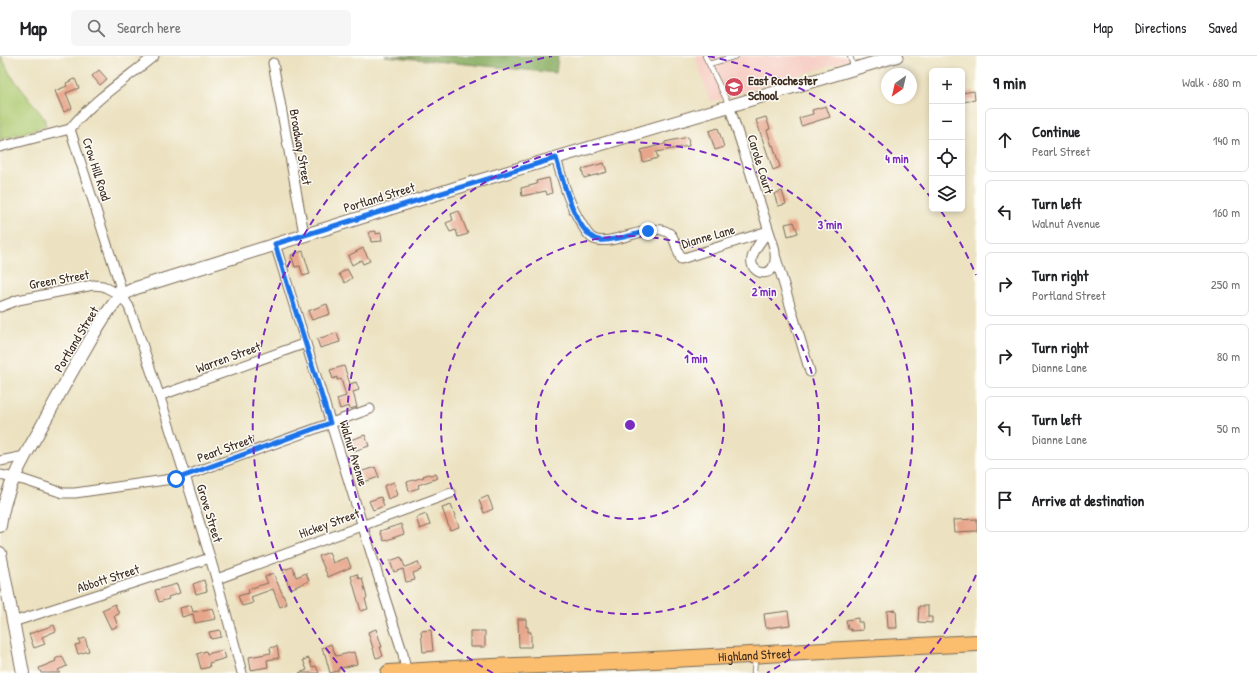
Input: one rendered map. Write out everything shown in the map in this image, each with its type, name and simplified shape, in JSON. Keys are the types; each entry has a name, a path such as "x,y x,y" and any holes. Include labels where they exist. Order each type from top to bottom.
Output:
{"highway":[{"name":"Highland Street","path":"389,673 406,671 497,670 756,654 977,643"}],"street":[{"name":"Crow Hill Road","path":"122,296 118,278 70,129 98,101 154,56"},
{"name":"Portland Street","path":"0,526 5,503 14,478 25,456 96,332 111,308 122,296 144,285 304,234 729,105 897,56"},
{"name":"Broadway Street","path":"273,63 304,234"},
{"name":"Carole Court","path":"729,105 810,372"},
{"path":"0,148 70,129"},
{"name":"Dianne Lane","path":"556,158 572,208 585,230 592,238 609,240 648,231 665,231 671,235 681,259 768,231"},
{"path":"768,231 753,254 753,266 755,270 760,273 765,273 770,271 773,267 776,258"},
{"name":"Walnut Avenue","path":"275,244 406,671"},
{"path":"103,286 118,278"},
{"name":"Green Street","path":"0,307 18,300 93,285 103,286 122,296"},
{"name":"Grove Street","path":"122,296 129,308 136,326 186,476 217,578 242,673"},
{"name":"Warren Street","path":"159,396 306,343"},
{"name":"Pearl Street","path":"0,476 24,480 53,490 69,493 176,479 370,409"},
{"path":"0,461 25,456"},
{"name":"Hickey Street","path":"217,578 451,493"},
{"path":"0,553 23,673"},
{"name":"Abbott Street","path":"13,622 210,558"}],"lane":[{"path":"705,56 729,105"},
{"path":"709,64 736,56"},
{"path":"850,56 854,69"},
{"path":"754,673 756,654"}],"shaded area":[{"name":"East Rochester School","path":"695,56 863,56 710,102"}],"green space":[{"path":"0,56 10,74 44,118 46,126 0,140"},
{"path":"385,56 558,56 556,73"}],"building":[{"path":"99,70 107,79 100,85 92,76"},
{"path":"75,79 79,88 66,93 72,108 64,112 55,91 67,86 66,83"},
{"path":"974,91 975,100 965,102 965,92"},
{"path":"826,106 830,117 801,126 799,118 813,114 812,110"},
{"path":"766,117 770,129 767,130 780,167 773,170 756,120"},
{"path":"718,128 724,147 715,150 709,131"},
{"path":"688,137 689,146 656,152 658,158 643,162 641,150 665,144 665,142"},
{"path":"604,163 607,172 584,178 582,169"},
{"path":"549,178 552,193 547,195 546,191 522,196 521,188 537,184 536,181"},
{"path":"782,191 786,204 778,206 774,194"},
{"path":"459,211 468,234 458,237 456,230 450,232 446,223 453,220 451,214"},
{"path":"794,222 798,233 788,236 785,224"},
{"path":"376,231 376,234 381,233 382,241 371,242 369,232"},
{"path":"363,248 370,261 363,264 361,260 352,265 348,256"},
{"path":"303,251 310,274 303,276 300,266 295,267 291,255"},
{"path":"347,269 352,278 345,283 339,274"},
{"path":"327,304 330,314 312,320 308,311"},
{"path":"337,333 340,342 320,348 317,339"},
{"path":"344,366 350,384 356,382 359,390 353,392 357,407 350,409 349,406 340,409 337,399 346,396 341,379 337,380 337,377 333,379 330,370"},
{"path":"365,435 369,446 354,451 350,440"},
{"path":"375,467 379,477 364,482 360,472"},
{"path":"429,474 436,474 438,478 418,485 419,488 409,491 407,482"},
{"path":"394,482 398,495 388,499 384,486"},
{"path":"488,496 493,509 484,513 479,500"},
{"path":"381,497 384,506 373,510 369,501"},
{"path":"451,505 459,527 450,530 442,508"},
{"path":"426,514 430,525 420,529 416,518"},
{"path":"977,519 977,531 954,532 953,520"},
{"path":"401,524 404,534 384,541 380,531"},
{"path":"329,552 333,563 347,557 351,567 328,577 319,556"},
{"path":"401,557 405,567 418,562 421,570 413,573 415,580 406,582 403,569 394,572 390,561"},
{"path":"293,567 296,577 306,573 309,581 290,589 283,570"},
{"path":"273,573 287,604 280,607 273,589 251,597 253,603 242,606 238,596 249,593 248,589 268,583 265,577"},
{"path":"357,574 359,579 362,578 367,598 365,599 368,609 361,611 351,576"},
{"path":"204,580 207,591 196,594 193,584"},
{"path":"177,584 180,593 159,602 155,590"},
{"path":"115,604 119,614 114,616 118,626 111,629 102,610"},
{"path":"191,605 193,612 213,608 216,619 195,623 193,614 182,617 180,608"},
{"path":"919,606 928,606 928,617 932,617 932,623 918,622"},
{"path":"896,610 897,628 888,628 887,611"},
{"path":"788,611 790,625 766,628 764,614"},
{"path":"858,618 858,622 862,622 863,630 851,631 851,629 848,629 846,620"},
{"path":"518,619 526,619 526,627 528,627 528,632 531,632 531,647 519,647"},
{"path":"54,625 56,631 42,637 45,644 34,648 29,634"},
{"path":"376,629 382,647 380,647 383,656 376,658 368,632"},
{"path":"220,630 221,637 211,639 209,632"},
{"path":"431,630 433,651 423,652 421,631"},
{"path":"470,631 485,631 485,647 470,647"},
{"path":"85,638 89,651 78,654 75,645 80,644 79,640"},
{"path":"331,644 336,656 354,652 357,664 338,669 338,671 330,673 322,648"},
{"path":"277,646 279,658 267,660 268,667 251,670 249,657 271,653 270,648"},
{"path":"223,650 226,658 209,663 210,667 201,669 197,654 206,651 207,654"},
{"path":"62,656 67,666 58,670 60,673 41,673 39,668 56,661 55,659"},
{"path":"309,658 312,667 316,666 319,673 299,673 307,670 303,660"}],"place":[{"name":"East Rochester School","path":"734,87"}],"route":[{"path":"176,479 330,423 275,244 478,180 556,158 572,208 585,230 592,238 609,240 648,231"}]}
